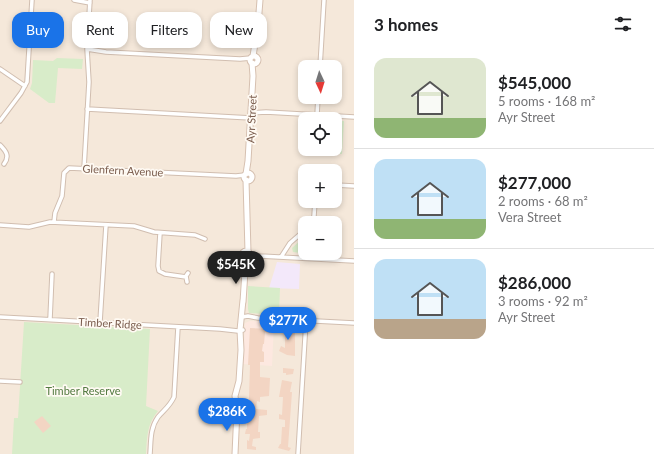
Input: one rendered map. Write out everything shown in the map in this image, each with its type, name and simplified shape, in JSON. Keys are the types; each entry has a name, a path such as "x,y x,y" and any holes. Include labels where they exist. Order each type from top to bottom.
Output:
{"street":[{"path":"0,121 25,86 28,74 32,0"},
{"path":"76,0 90,1 87,51 89,82 84,168"},
{"name":"Ayr Street","path":"235,454 237,412 235,396 239,381 241,330 244,317 243,300 247,255 247,177 255,44 260,0"},
{"path":"320,60 324,0"},
{"path":"87,51 254,60"},
{"path":"0,69 25,86"},
{"path":"87,109 251,114 266,112 298,114"},
{"path":"342,116 354,117"},
{"path":"0,145 7,155 4,164"},
{"name":"Glenfern Avenue","path":"54,222 54,212 62,196 65,171 69,168 247,177"},
{"path":"342,185 354,186"},
{"path":"0,225 29,227 54,222 137,227 160,233 195,235 205,239"},
{"path":"100,322 106,225"},
{"path":"160,233 159,271 164,274 187,275 186,282"},
{"path":"281,257 288,246 298,237"},
{"path":"247,255 354,261"},
{"path":"50,319 52,274"},
{"name":"Timber Ridge","path":"0,317 241,330"},
{"path":"244,317 354,323"},
{"path":"298,454 306,321"},
{"path":"150,454 154,424 159,416 169,406 174,397 178,327"},
{"path":"0,381 20,382"}],"shaded area":[{"path":"0,0 354,0 354,454 0,454"},
{"path":"277,262 300,264 299,289 269,288"},
{"path":"250,321 272,322 274,324 272,366 243,364 245,323"}],"green space":[{"path":"57,58 83,59 82,69 58,68 55,103 49,103 30,89 32,83 33,60 53,61"},
{"path":"342,121 344,121 342,154"},
{"path":"298,242 298,253 293,252 292,248"},
{"path":"248,286 280,288 279,315 249,313"},
{"name":"Timber Reserve","path":"24,322 150,329 146,406 158,411 154,416 147,436 146,454 12,454 14,418 18,418"}],"building":[{"path":"275,327 291,327 291,330 295,330 295,356 287,355 279,351 281,346 285,348 285,332 275,332"},
{"path":"250,328 270,329 270,333 265,332 262,351 264,352 264,362 260,362 260,377 270,378 269,396 260,397 260,402 257,401 256,409 267,410 267,415 259,416 258,432 260,432 260,438 253,439 252,446 256,447 256,450 247,449 247,440 249,441 250,434 245,434 247,429 247,408 250,409 251,401 249,401 250,365 248,365"},
{"path":"283,368 294,369 293,374 286,375 286,373 283,373"},
{"path":"282,380 292,382 290,392 292,392 288,447 291,448 289,451 278,448 281,444 282,427 285,427 285,420 279,419 279,414 282,415 283,397 279,397"},
{"path":"42,416 51,426 43,433 34,422"}]}
